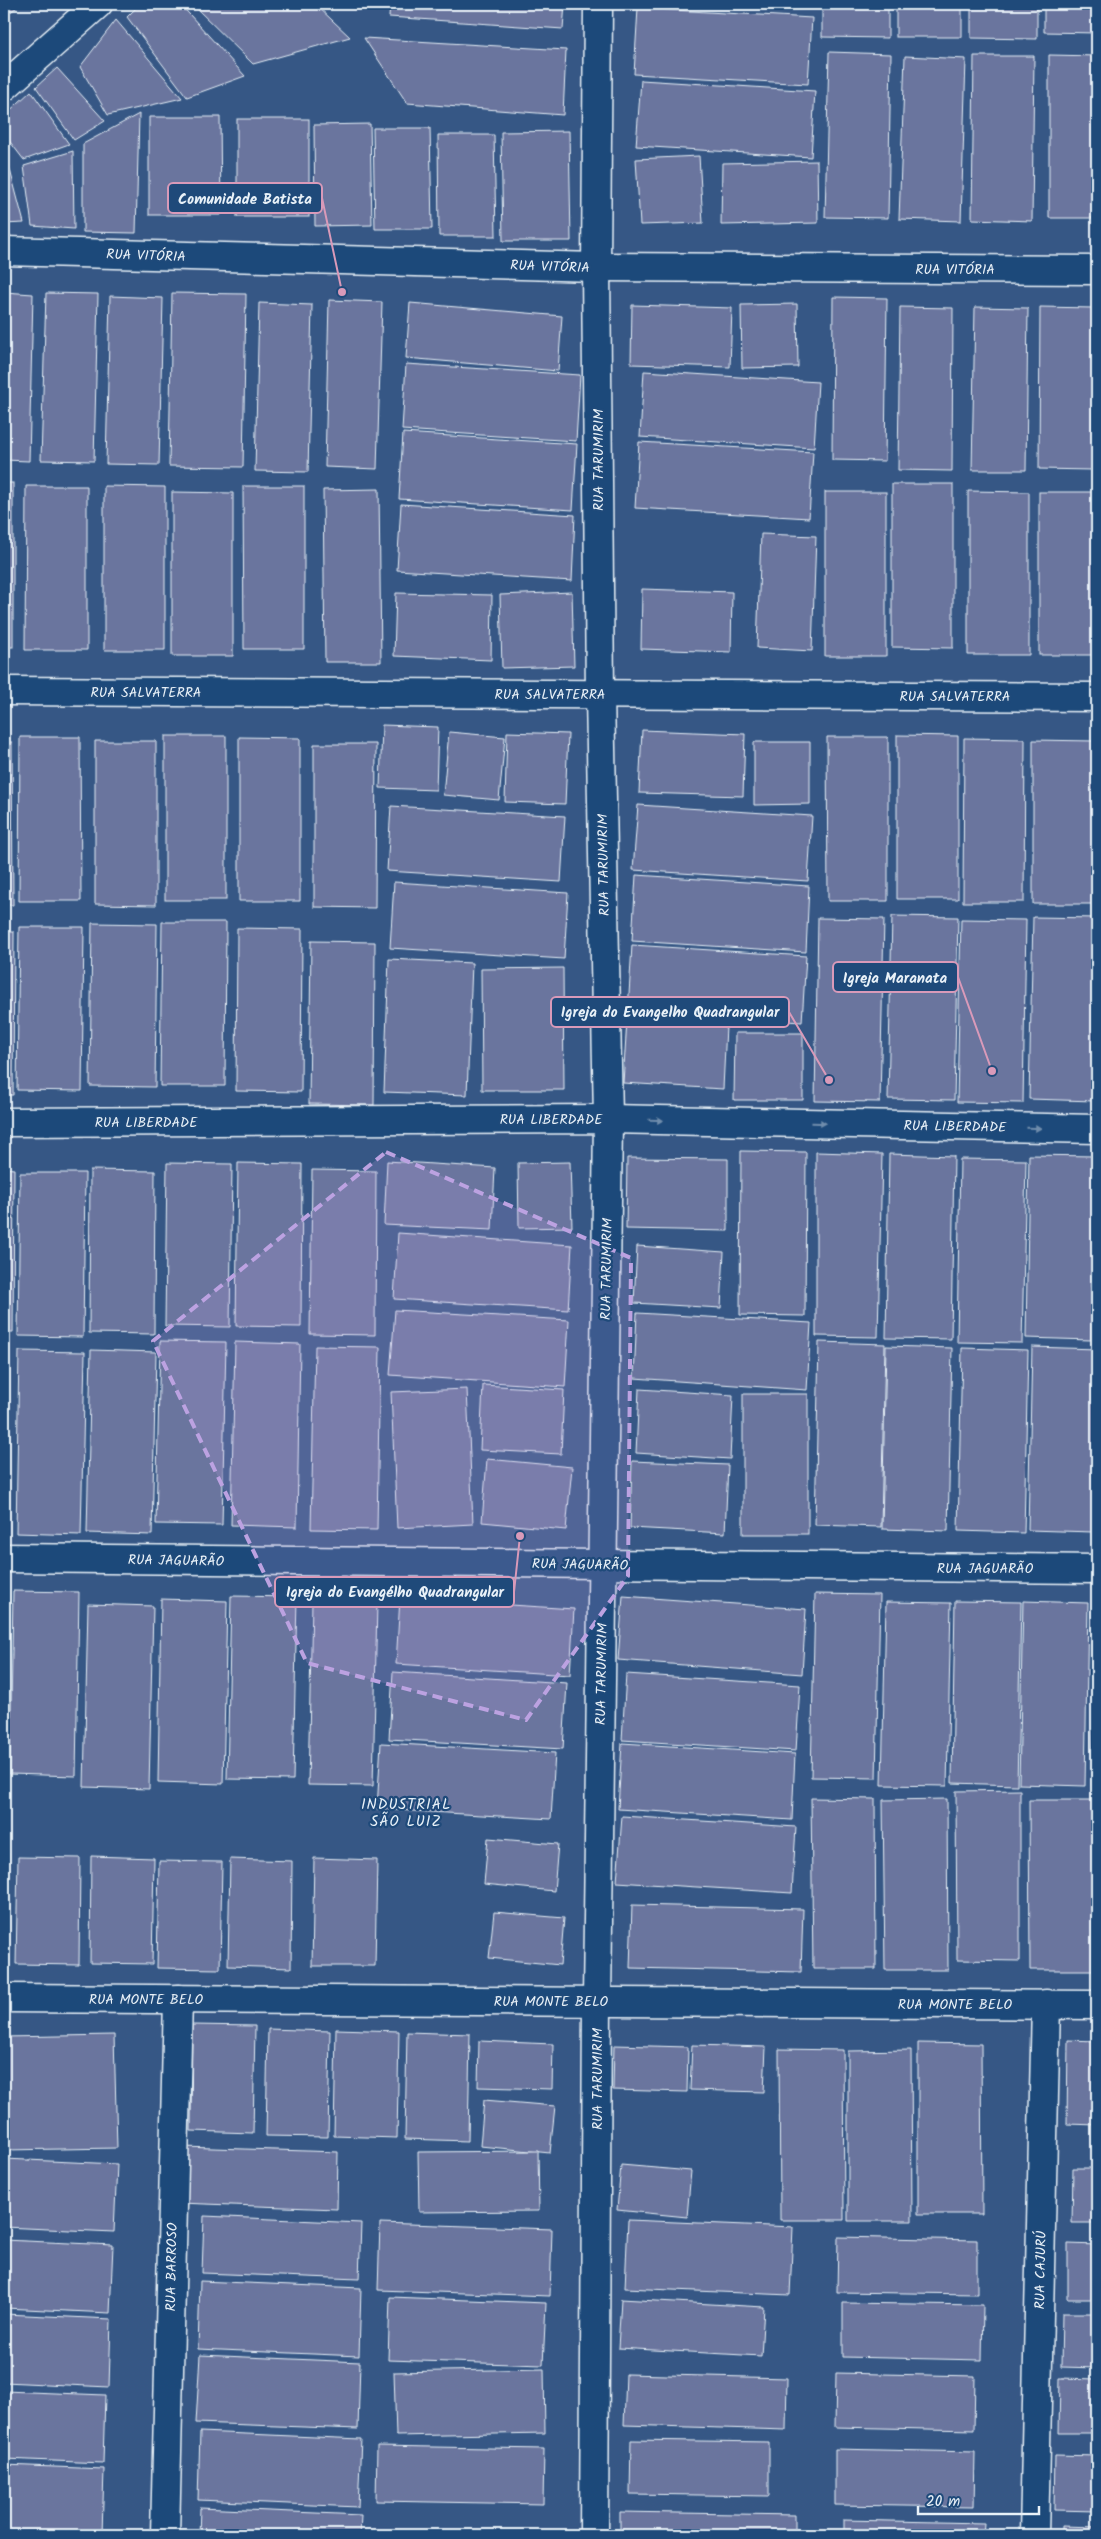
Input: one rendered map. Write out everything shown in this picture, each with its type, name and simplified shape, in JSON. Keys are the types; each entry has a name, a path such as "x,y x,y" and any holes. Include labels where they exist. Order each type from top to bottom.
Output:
{"street":[{"path":"4,87 98,4"},
{"name":"RUA TARUMIRIM","path":"594,2535 597,2001 608,1119 600,694 596,267 598,4"},
{"name":"RUA VITÓRIA","path":"4,252 596,267 1097,270"},
{"name":"RUA SALVATERRA","path":"4,691 1097,696"},
{"name":"RUA LIBERDADE","path":"4,1122 608,1119 1097,1129"},
{"name":"RUA JAGUARÃO","path":"4,1558 1097,1569"},
{"name":"RUA MONTE BELO","path":"4,1998 1097,2004"},
{"name":"RUA BARROSO","path":"164,2535 178,1998"},
{"name":"RUA CAJURÚ","path":"1034,2535 1046,2004"}],"highlighted area":[{"path":"386,1152 631,1258 628,1576 526,1720 307,1663 153,1341"}],"building":[{"path":"4,4 21,4 4,17"},
{"path":"140,4 180,4 245,76 187,97 127,17"},
{"path":"192,4 315,4 350,37 253,64"},
{"path":"390,4 565,4 563,29 389,17"},
{"path":"730,4 812,4 812,9"},
{"path":"822,4 888,4 888,38 822,37"},
{"path":"896,4 962,4 962,37 896,37"},
{"path":"971,4 1037,4 1037,39 971,38"},
{"path":"1044,4 1097,4 1097,33 1044,32"},
{"path":"638,8 812,18 808,84 634,74"},
{"path":"116,20 182,98 108,115 80,67"},
{"path":"364,38 566,50 563,115 407,103"},
{"path":"829,52 891,54 888,218 825,217"},
{"path":"1049,55 1097,56 1097,218 1049,218"},
{"path":"905,56 966,59 961,221 899,219"},
{"path":"974,56 1034,56 1032,221 972,219"},
{"path":"57,68 105,121 74,140 36,87"},
{"path":"641,80 815,91 811,157 636,146"},
{"path":"31,91 69,144 24,160 4,134 4,116"},
{"path":"139,114 136,233 83,232 83,144"},
{"path":"149,117 220,117 221,215 149,215"},
{"path":"237,119 309,119 309,217 237,217"},
{"path":"370,124 372,225 315,226 314,125"},
{"path":"373,128 430,128 432,229 375,229"},
{"path":"569,131 571,241 503,241 501,132"},
{"path":"438,135 494,135 496,236 439,236"},
{"path":"5,151 24,223 4,224"},
{"path":"73,151 74,229 32,226 24,166"},
{"path":"699,156 703,223 640,225 636,159"},
{"path":"817,161 818,223 721,225 722,163"},
{"path":"4,292 33,294 29,461 4,460"},
{"path":"46,293 98,294 94,461 41,460"},
{"path":"172,293 246,294 243,467 169,466"},
{"path":"110,296 163,298 159,465 106,464"},
{"path":"833,297 887,298 885,461 832,460"},
{"path":"329,300 382,302 377,469 325,467"},
{"path":"259,303 312,305 308,472 255,471"},
{"path":"410,303 562,316 558,371 406,358"},
{"path":"797,304 798,367 742,368 741,305"},
{"path":"632,305 732,308 730,367 631,364"},
{"path":"900,307 953,308 952,471 898,470"},
{"path":"975,307 1028,308 1026,470 972,470"},
{"path":"1040,307 1093,308 1092,470 1039,469"},
{"path":"406,364 580,375 576,441 402,430"},
{"path":"644,371 818,382 814,448 640,437"},
{"path":"403,433 577,444 573,510 399,499"},
{"path":"639,442 813,452 809,518 635,508"},
{"path":"4,483 13,483 13,647 4,647"},
{"path":"892,484 953,484 953,648 892,647"},
{"path":"26,486 87,486 87,650 25,650"},
{"path":"104,486 165,487 165,650 104,650"},
{"path":"243,486 304,486 304,649 244,649"},
{"path":"379,489 381,662 325,662 323,490"},
{"path":"968,491 1029,492 1029,655 968,655"},
{"path":"172,492 233,493 233,656 172,656"},
{"path":"825,492 886,492 886,656 825,656"},
{"path":"1039,492 1097,492 1097,655 1039,655"},
{"path":"401,504 575,515 572,581 397,570"},
{"path":"761,534 816,536 812,651 757,648"},
{"path":"642,589 732,592 731,652 641,649"},
{"path":"572,592 574,666 502,668 500,595"},
{"path":"396,593 492,595 491,660 394,656"},
{"path":"382,725 438,727 436,790 380,788"},
{"path":"642,730 745,734 743,796 639,793"},
{"path":"449,732 505,737 499,800 443,795"},
{"path":"507,732 568,734 565,804 505,802"},
{"path":"897,735 958,736 958,899 897,899"},
{"path":"165,736 226,736 226,900 165,900"},
{"path":"20,737 80,737 81,901 19,901"},
{"path":"239,737 300,738 300,901 239,901"},
{"path":"827,737 888,737 888,901 828,901"},
{"path":"964,738 1025,739 1024,902 963,902"},
{"path":"1033,740 1094,741 1094,904 1033,904"},
{"path":"95,741 156,741 156,905 95,904"},
{"path":"4,742 12,742 13,905 4,905"},
{"path":"754,742 810,742 810,804 754,805"},
{"path":"314,744 376,744 375,908 314,907"},
{"path":"638,805 812,816 808,881 633,870"},
{"path":"391,806 565,816 561,882 387,871"},
{"path":"636,875 809,886 806,952 632,941"},
{"path":"394,882 568,893 564,959 390,948"},
{"path":"892,916 958,917 954,1100 888,1099"},
{"path":"1033,917 1097,918 1094,1101 1029,1099"},
{"path":"818,918 884,919 880,1102 815,1101"},
{"path":"961,919 1026,920 1023,1103 957,1102"},
{"path":"162,922 226,922 225,1086 160,1086"},
{"path":"92,923 157,924 155,1087 90,1086"},
{"path":"19,927 84,927 82,1091 17,1090"},
{"path":"237,928 302,929 301,1092 236,1091"},
{"path":"4,932 14,932 13,1095 4,1095"},
{"path":"311,941 375,942 374,1105 309,1104"},
{"path":"632,945 806,956 802,1022 628,1011"},
{"path":"389,959 472,963 467,1095 384,1092"},
{"path":"563,968 564,1090 482,1090 481,969"},
{"path":"627,1020 726,1026 723,1089 623,1083"},
{"path":"735,1033 803,1033 803,1100 734,1100"},
{"path":"741,1151 806,1152 805,1316 740,1315"},
{"path":"816,1152 882,1154 878,1337 816,1336"},
{"path":"889,1154 954,1156 951,1339 886,1338"},
{"path":"1029,1155 1094,1156 1091,1340 1026,1338"},
{"path":"627,1158 728,1159 728,1231 626,1229"},
{"path":"960,1159 1026,1160 1022,1343 957,1342"},
{"path":"387,1161 495,1168 492,1230 384,1225"},
{"path":"570,1162 572,1227 519,1228 518,1163"},
{"path":"167,1163 232,1164 230,1327 165,1326"},
{"path":"238,1163 302,1164 301,1327 236,1326"},
{"path":"4,1168 14,1169 13,1332 4,1332"},
{"path":"90,1170 155,1171 154,1334 89,1333"},
{"path":"312,1170 376,1171 375,1335 310,1334"},
{"path":"20,1173 85,1173 83,1337 18,1336"},
{"path":"398,1233 572,1245 568,1310 394,1299"},
{"path":"637,1246 724,1252 721,1308 634,1303"},
{"path":"395,1310 569,1320 565,1387 390,1375"},
{"path":"637,1313 811,1323 807,1390 634,1378"},
{"path":"160,1341 226,1342 222,1525 156,1524"},
{"path":"235,1342 300,1344 297,1527 231,1525"},
{"path":"819,1342 885,1344 881,1527 815,1525"},
{"path":"315,1346 380,1347 377,1530 311,1529"},
{"path":"886,1346 952,1348 948,1531 882,1529"},
{"path":"1032,1347 1097,1349 1093,1532 1028,1530"},
{"path":"962,1348 1028,1350 1024,1533 958,1531"},
{"path":"91,1350 156,1352 152,1535 87,1533"},
{"path":"4,1351 9,1351 5,1534 4,1534"},
{"path":"19,1351 85,1352 81,1535 16,1533"},
{"path":"483,1385 564,1390 561,1454 480,1450"},
{"path":"467,1389 473,1524 397,1528 391,1392"},
{"path":"639,1389 733,1395 730,1459 636,1453"},
{"path":"743,1394 808,1394 808,1534 743,1534"},
{"path":"487,1459 572,1467 566,1530 482,1522"},
{"path":"632,1461 728,1465 725,1533 630,1528"},
{"path":"13,1591 79,1592 76,1776 10,1774"},
{"path":"815,1594 880,1595 876,1778 811,1777"},
{"path":"231,1596 297,1597 293,1780 227,1779"},
{"path":"623,1596 806,1609 802,1674 618,1660"},
{"path":"4,1597 7,1597 4,1732"},
{"path":"400,1598 574,1609 570,1675 396,1664"},
{"path":"161,1599 227,1601 223,1784 158,1782"},
{"path":"955,1601 1021,1602 1017,1785 952,1783"},
{"path":"1023,1601 1088,1603 1085,1786 1019,1784"},
{"path":"312,1602 377,1603 373,1786 308,1785"},
{"path":"886,1602 951,1603 947,1786 882,1785"},
{"path":"1096,1603 1097,1786 1092,1786"},
{"path":"88,1604 153,1606 149,1789 84,1787"},
{"path":"393,1672 567,1683 563,1749 389,1739"},
{"path":"626,1674 800,1685 796,1751 622,1740"},
{"path":"381,1743 555,1753 551,1819 377,1809"},
{"path":"622,1743 795,1754 792,1820 618,1809"},
{"path":"1020,1790 1020,1961 957,1960 956,1791"},
{"path":"811,1798 875,1799 876,1969 813,1969"},
{"path":"947,1799 948,1970 885,1970 883,1800"},
{"path":"1029,1800 1092,1800 1093,1970 1030,1970"},
{"path":"622,1816 796,1827 792,1893 617,1882"},
{"path":"488,1838 558,1844 554,1891 484,1884"},
{"path":"4,1853 8,1853 7,1960 4,1960"},
{"path":"91,1856 154,1858 152,1964 90,1963"},
{"path":"18,1857 80,1858 79,1965 16,1964"},
{"path":"314,1858 377,1860 375,1966 312,1966"},
{"path":"230,1859 292,1861 291,1968 228,1966"},
{"path":"159,1861 222,1862 220,1969 157,1968"},
{"path":"632,1905 803,1909 801,1972 630,1968"},
{"path":"494,1912 564,1918 560,1965 489,1958"},
{"path":"192,2025 255,2026 253,2133 191,2131"},
{"path":"268,2029 330,2031 328,2137 266,2136"},
{"path":"336,2029 399,2031 397,2138 334,2136"},
{"path":"407,2032 470,2034 468,2141 405,2139"},
{"path":"114,2035 117,2148 5,2150 4,2037"},
{"path":"1068,2040 1097,2041 1097,2125 1067,2124"},
{"path":"479,2041 553,2044 552,2089 478,2087"},
{"path":"918,2043 981,2044 982,2214 918,2214"},
{"path":"614,2045 688,2047 687,2092 613,2090"},
{"path":"692,2045 766,2047 764,2092 690,2090"},
{"path":"779,2049 843,2050 844,2220 780,2220"},
{"path":"911,2050 912,2221 848,2221 848,2051"},
{"path":"484,2100 555,2106 550,2153 480,2146"},
{"path":"182,2147 338,2152 337,2209 179,2203"},
{"path":"538,2151 539,2211 419,2212 418,2152"},
{"path":"4,2159 117,2164 114,2232 4,2227"},
{"path":"621,2165 691,2171 687,2217 617,2210"},
{"path":"1073,2168 1097,2168 1097,2223 1072,2223"},
{"path":"204,2216 361,2223 359,2279 202,2273"},
{"path":"628,2220 793,2227 790,2295 625,2288"},
{"path":"380,2223 552,2229 550,2296 378,2290"},
{"path":"838,2237 977,2240 977,2294 837,2292"},
{"path":"4,2240 113,2245 110,2313 4,2308"},
{"path":"1068,2244 1097,2245 1097,2299 1068,2299"},
{"path":"200,2281 361,2288 359,2356 198,2349"},
{"path":"390,2297 546,2303 543,2365 388,2360"},
{"path":"621,2299 764,2307 761,2356 618,2348"},
{"path":"843,2303 983,2305 982,2360 843,2357"},
{"path":"1062,2313 1097,2313 1097,2368 1061,2367"},
{"path":"4,2314 111,2319 109,2387 4,2382"},
{"path":"200,2355 360,2362 358,2429 196,2423"},
{"path":"544,2369 545,2433 396,2436 394,2372"},
{"path":"836,2373 975,2376 974,2430 835,2427"},
{"path":"626,2374 787,2378 786,2430 624,2425"},
{"path":"1060,2378 1097,2379 1097,2433 1059,2433"},
{"path":"4,2391 105,2395 103,2463 4,2459"},
{"path":"200,2432 361,2439 358,2507 198,2500"},
{"path":"631,2440 769,2442 769,2496 630,2494"},
{"path":"377,2446 544,2449 543,2504 376,2501"},
{"path":"835,2449 975,2452 974,2507 835,2505"},
{"path":"1055,2455 1097,2456 1097,2511 1054,2510"},
{"path":"4,2465 104,2469 102,2535 4,2533"},
{"path":"200,2508 361,2515 360,2535 199,2535"},
{"path":"620,2512 795,2515 795,2535 620,2535"},
{"path":"844,2520 984,2523 983,2535 844,2535"},
{"path":"1062,2526 1097,2527 1097,2535 1062,2535"}],"place":[{"name":"Comunidade Batista","path":"342,292"},
{"name":"Igreja Maranata","path":"992,1071"},
{"name":"Igreja do Evangelho Quadrangular","path":"829,1080"},
{"name":"Igreja do Evangélho Quadrangular","path":"520,1536"}],"district":[{"name":"INDUSTRIAL SÃO LUIZ","path":"406,1812"}]}
